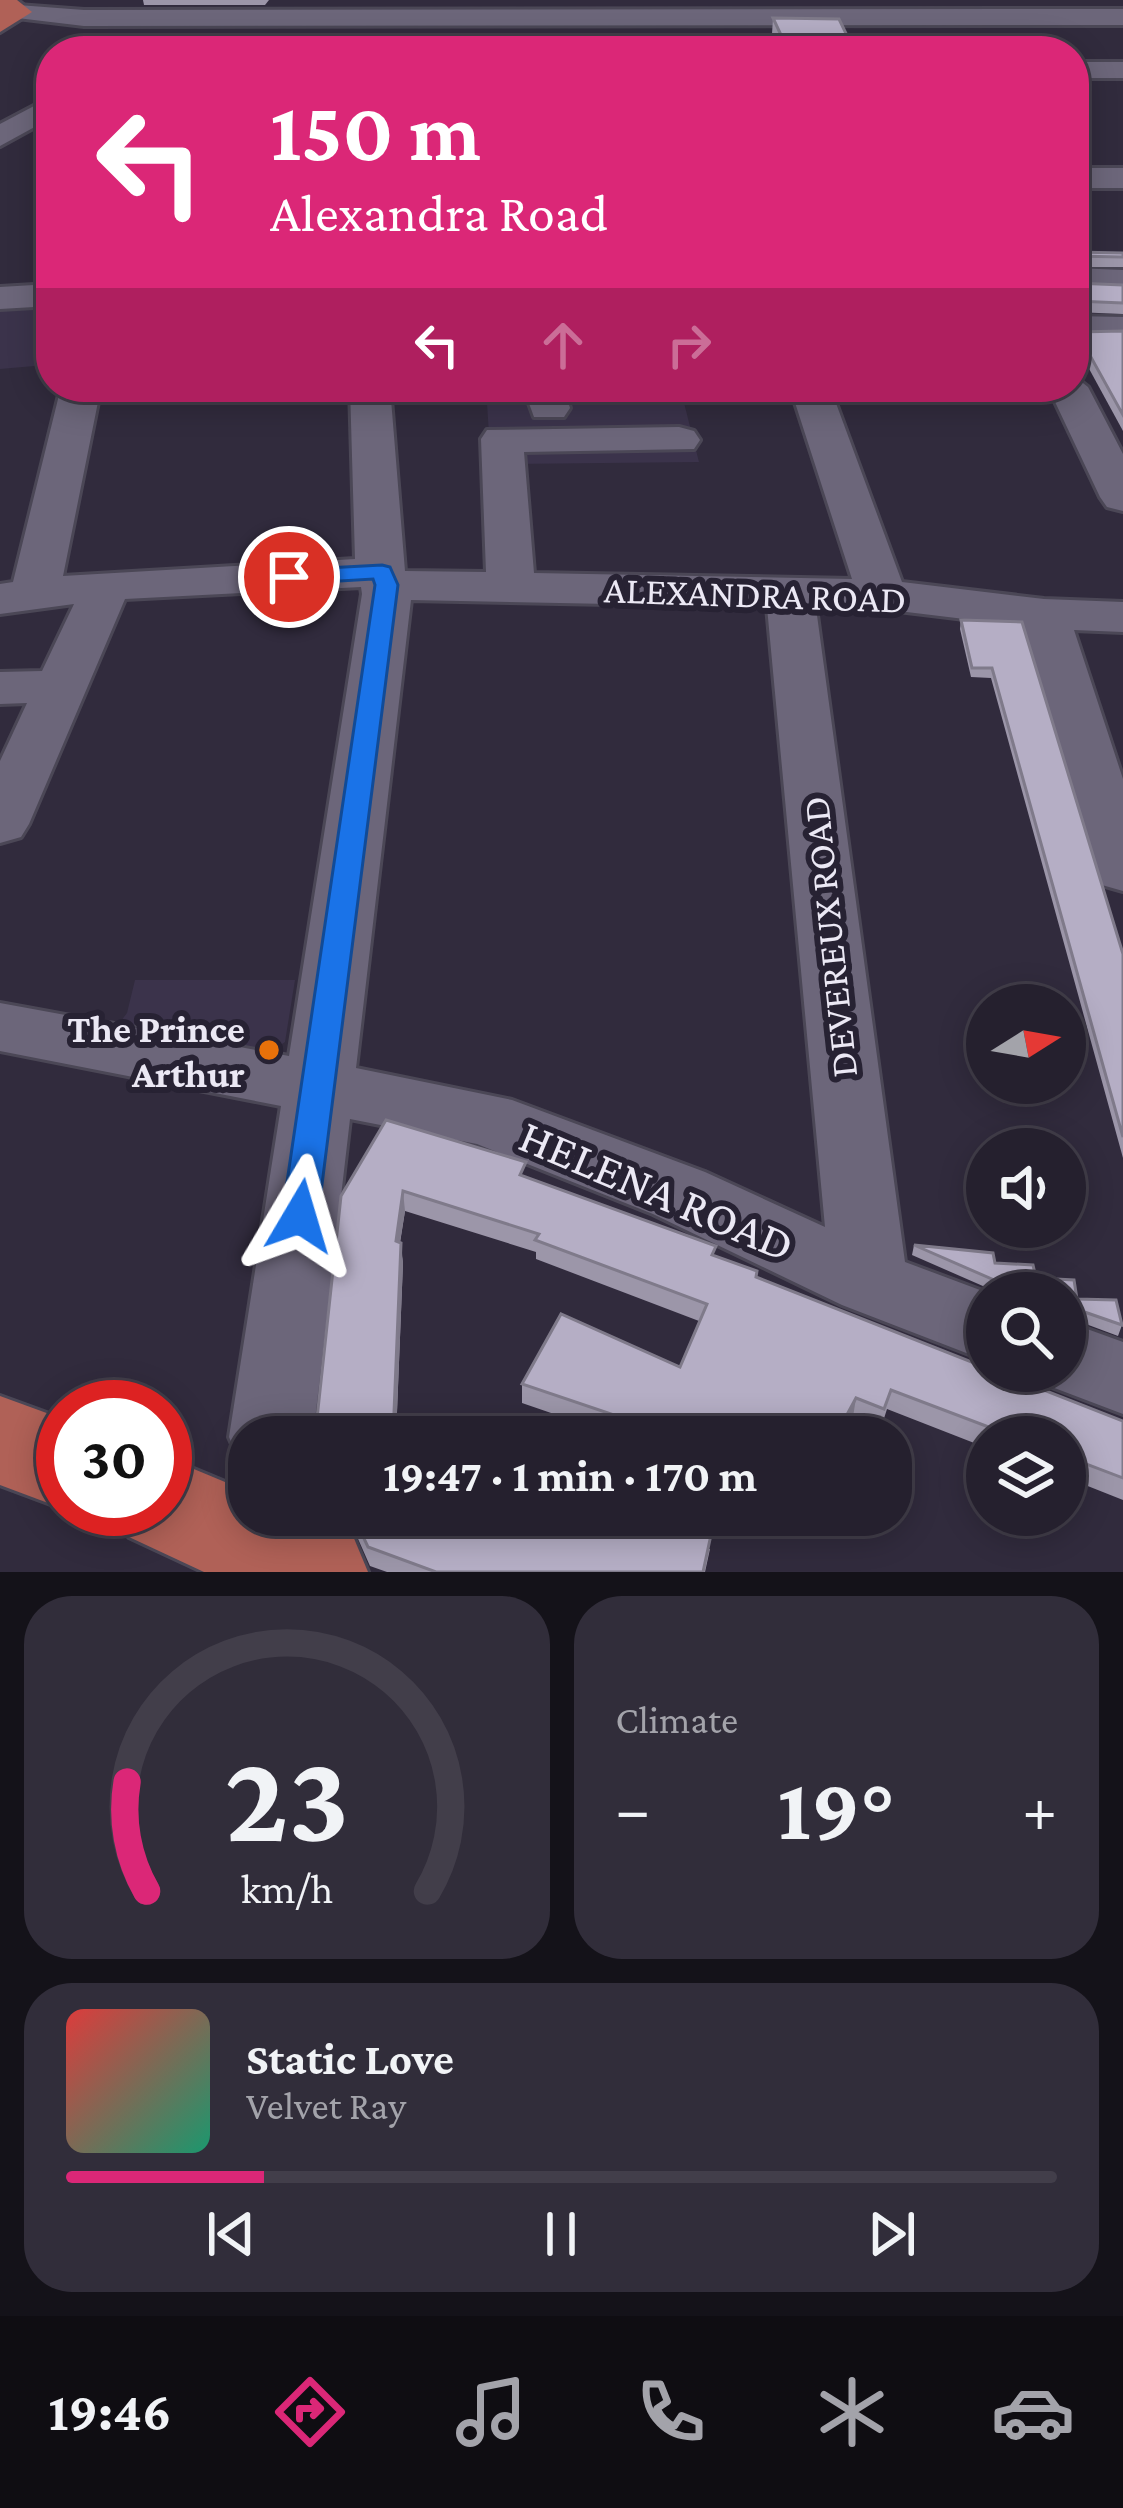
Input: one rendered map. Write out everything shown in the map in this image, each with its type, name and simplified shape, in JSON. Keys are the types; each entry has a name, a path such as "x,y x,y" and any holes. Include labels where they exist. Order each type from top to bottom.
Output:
{"main road":[{"path":"0,1440 36,1454"}],"street":[{"path":"10,20 68,31 123,18 262,18 303,9 343,8 641,9 737,18 1123,17"},
{"path":"249,36 262,18"},
{"path":"737,18 744,36"},
{"path":"0,137 36,115"},
{"path":"1089,178 1123,178"},
{"path":"1089,280 1123,281"},
{"path":"2,339 32,292"},
{"path":"1089,327 1123,328"},
{"path":"17,597 76,402"},
{"path":"274,1416 384,578 371,402"},
{"path":"815,402 882,594"},
{"path":"1076,402 1123,497"},
{"path":"512,588 502,439 679,440"},
{"name":"ALEXANDRA ROAD","path":"17,597 107,585 384,578 512,588 882,594 1044,614 1123,617"},
{"path":"0,824 107,585"},
{"name":"DEVEREUX ROAD","path":"790,593 868,1282"},
{"path":"1044,614 1123,871"},
{"path":"0,688 60,687"},
{"name":"HELENA ROAD","path":"0,1028 318,1083 487,1119 679,1193 868,1282 966,1319"},
{"path":"1086,1364 1123,1378"}],"shaded area":[{"path":"36,307 36,366 0,369 0,309"},
{"path":"487,402 684,402 699,462 510,464 498,577"},
{"path":"135,980 295,980 285,1042 250,1065 109,1037 127,1013"}],"building":[{"path":"773,18 839,19 847,36 781,36"},
{"path":"1089,252 1123,253 1123,257 1089,256"},
{"path":"1089,284 1123,285 1123,303 1089,302"},
{"path":"1123,331 1123,415 1089,354 1089,332"},
{"path":"961,620 1022,622 1123,954 1123,1137 1086,1005 1086,984 1080,984 992,668 972,668"},
{"path":"386,1120 526,1162 520,1175 716,1246 712,1255 757,1271 756,1277 966,1360 966,1392 1049,1392 1123,1421 1123,1478 1086,1464 1086,1416 966,1418 891,1390 884,1409 856,1398 846,1416 617,1416 522,1384 561,1314 680,1367 707,1304 535,1240 539,1234 403,1191 396,1241 401,1243 394,1416 317,1416 341,1196"},
{"path":"914,1245 993,1253 995,1263 1033,1265 1035,1272 976,1272"},
{"path":"1086,1299 1116,1300 1122,1325 1086,1313"},
{"path":"363,1536 711,1536 703,1572 436,1572 368,1547"}],"place":[{"name":"The Prince Arthur","path":"269,1050"}],"route":[{"path":"289,577 382,572 387,585 300,1216"}]}
